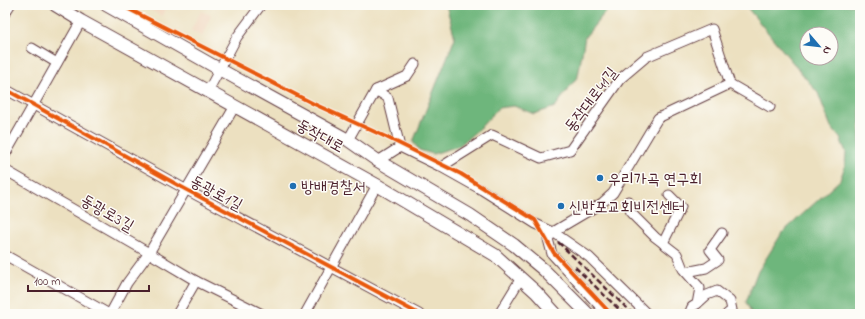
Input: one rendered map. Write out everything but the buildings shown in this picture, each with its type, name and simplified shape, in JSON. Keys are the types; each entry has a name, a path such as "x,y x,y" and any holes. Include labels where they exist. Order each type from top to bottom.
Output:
{"main road":[{"name":"동작대로","path":"55,5 208,92 377,185 495,255 536,292 556,314"},
{"name":"동작대로","path":"106,5 348,140 378,161 470,214 514,245 544,270 588,314"}],"street":[{"path":"5,13 10,5"},
{"path":"208,92 237,37 261,5"},
{"path":"5,155 81,21"},
{"name":"동작대로41길","path":"441,167 492,135 541,158 570,150 620,78 646,57 712,29 730,84"},
{"path":"32,48 57,63"},
{"path":"376,90 406,76 415,64"},
{"path":"607,314 552,254 548,239 553,232 602,203 613,193 658,118 730,84 770,107"},
{"name":"동광로1길","path":"5,89 185,189 419,314"},
{"path":"376,90 388,98 400,147"},
{"name":"동작대로","path":"348,140 376,90"},
{"path":"5,254 109,314 127,283 149,253 185,189 235,106"},
{"path":"400,147 441,167 482,190 536,224 553,232 589,257 647,314"},
{"path":"378,161 400,147"},
{"name":"동광로3길","path":"5,170 196,281 262,314"},
{"path":"305,314 377,185"},
{"path":"662,243 681,207 669,195"},
{"path":"628,201 631,213 662,243 677,254 683,269 700,288 697,304"},
{"path":"686,272 706,268 718,260 710,250 722,233"},
{"path":"500,314 521,278"},
{"path":"176,314 196,281"},
{"path":"689,314 692,307 706,296 717,291 730,301 732,310 727,314"}],"shaded area":[{"path":"141,5 167,5 162,16"},
{"path":"201,11 211,15 202,37 191,30"}],"green space":[{"path":"446,5 611,5 585,37 578,76 555,107 534,114 514,106 498,108 481,127 459,146 433,154 419,150 413,142 455,38"},
{"path":"745,5 860,5 860,314 752,314 746,302 757,273 782,233 840,180 845,166 846,152 840,138 831,127 818,93"}],"railway":[{"path":"558,242 633,314"},
{"path":"575,267 624,314"}],"cycle path":[{"path":"121,5 314,104 461,174 535,220 554,253 611,314"},
{"path":"5,89 185,189 419,314"}],"place":[{"name":"우리가곡 연구회","path":"600,178"},
{"name":"방배경찰서","path":"293,186"},
{"name":"신반포교회비전센터","path":"561,206"}]}
